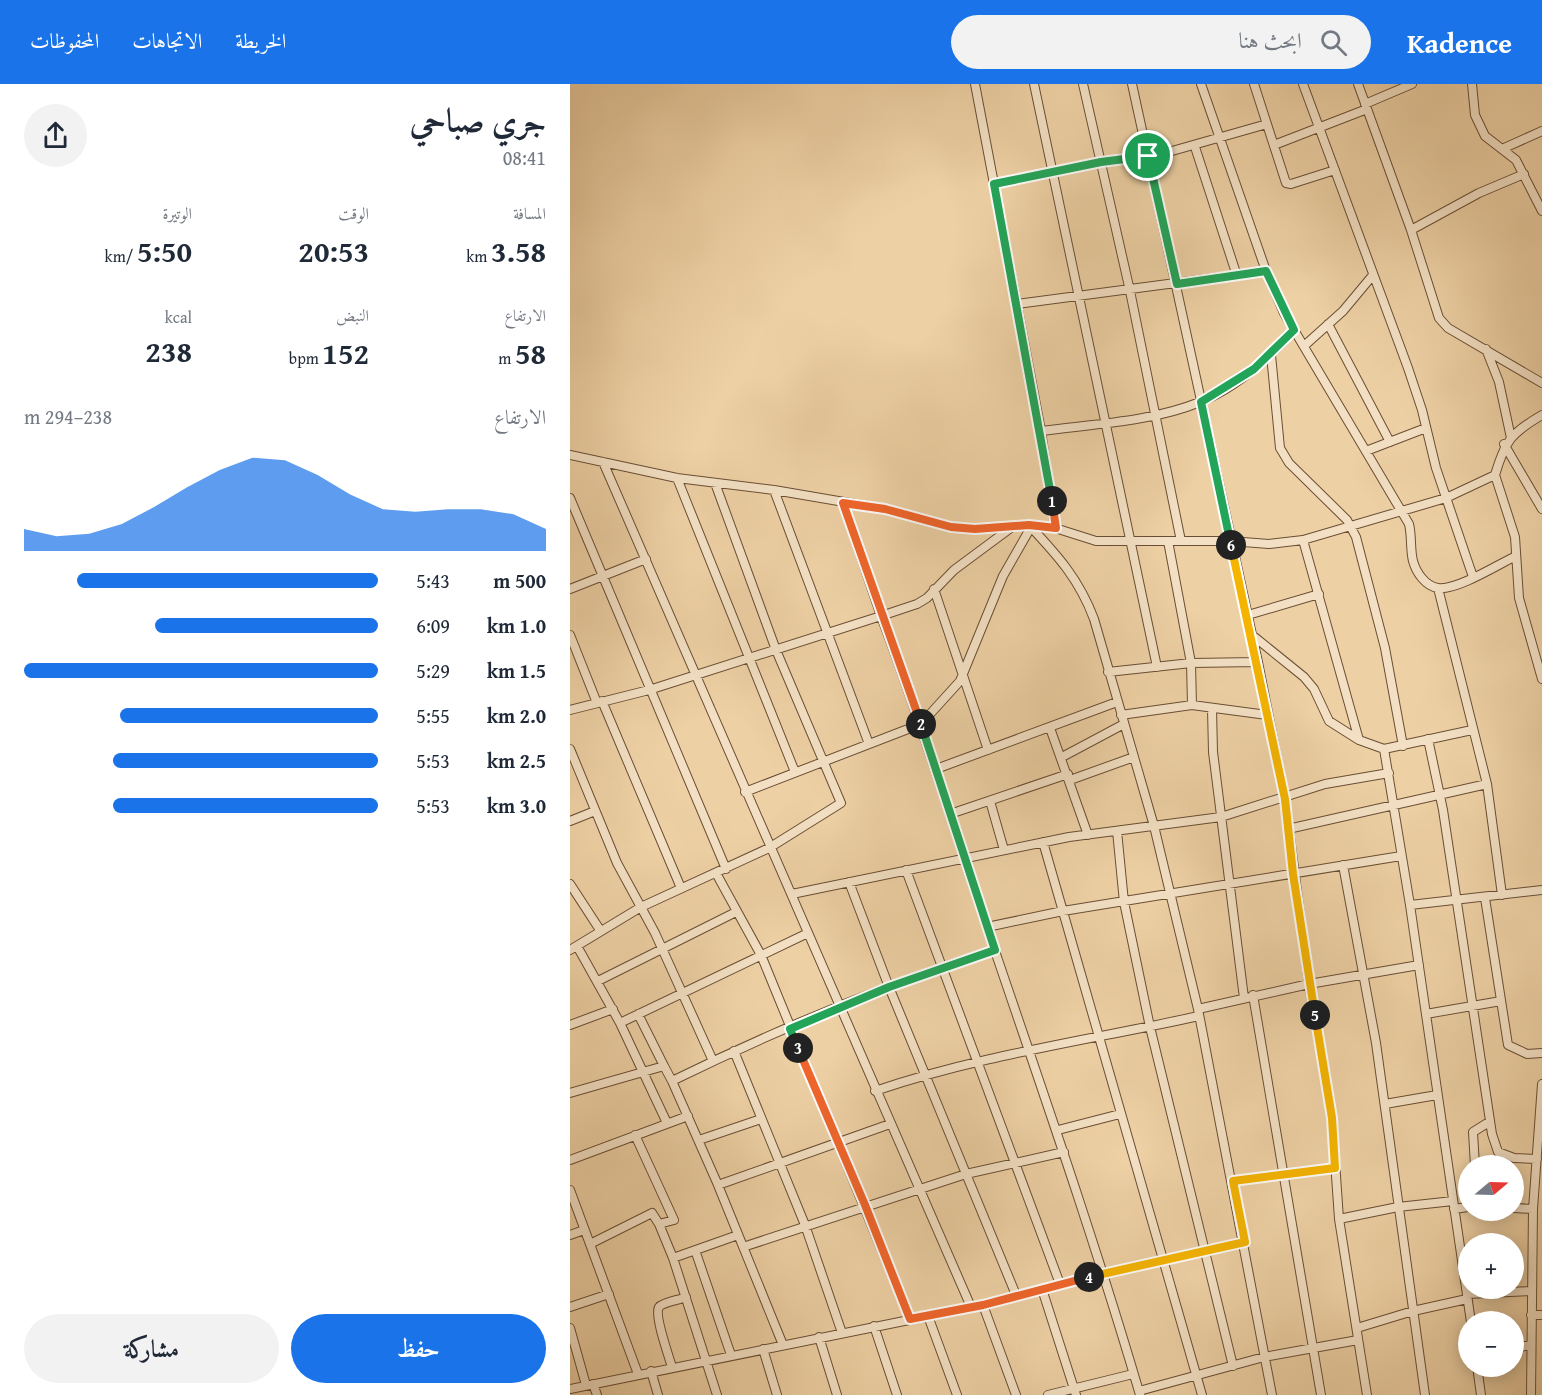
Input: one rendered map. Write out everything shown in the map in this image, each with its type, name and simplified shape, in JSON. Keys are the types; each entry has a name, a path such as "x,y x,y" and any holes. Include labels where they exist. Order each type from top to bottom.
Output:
{"street":[{"path":"975,84 1041,431 1056,528"},
{"path":"1034,84 1157,667"},
{"path":"1083,84 1130,291 1181,541"},
{"path":"1132,84 1248,615 1285,799 1309,984 1332,1118 1340,1219 1367,1395"},
{"path":"1201,84 1266,271 1294,330 1410,524 1413,560 1418,573 1427,583 1438,588 1473,577 1516,556"},
{"path":"1254,84 1286,183 1291,184 1335,170"},
{"path":"1302,84 1408,368 1446,498 1473,577"},
{"path":"1358,84 1411,230 1439,318 1448,328 1542,383"},
{"path":"1274,145 1320,128 1412,84"},
{"path":"1472,84 1475,115 1485,136 1516,160 1542,211"},
{"path":"994,184 1101,162 1195,147 1267,124"},
{"path":"1502,149 1542,131"},
{"path":"1195,147 1237,276"},
{"path":"1411,230 1479,193 1524,174"},
{"path":"1017,303 1130,291 1266,271"},
{"path":"1304,346 1328,324 1372,274"},
{"path":"1328,324 1390,442"},
{"path":"1041,431 1154,415 1201,402 1271,355 1294,330"},
{"path":"1486,349 1499,382 1511,438"},
{"path":"1271,355 1280,448 1289,463 1330,501 1352,527 1385,648 1403,746"},
{"path":"1542,415 1523,426 1504,444 1495,474 1515,537 1519,598 1542,679"},
{"path":"1366,451 1426,428"},
{"path":"1504,444 1542,508"},
{"path":"570,454 677,478 774,490 885,509 951,527 1056,528 1096,541 1230,541 1269,544 1303,540 1446,498 1495,474"},
{"path":"603,462 970,1307"},
{"path":"677,478 795,772"},
{"path":"667,1123 613,1009 598,981 574,948 641,907 769,848 841,803 776,650 715,483"},
{"path":"774,490 869,744"},
{"path":"570,498 726,869"},
{"path":"843,503 921,724 987,927 1058,1130 1139,1393 1264,1357 1358,1340"},
{"path":"570,710 650,690 917,604 954,570 1013,526"},
{"path":"1030,526 1066,565 1083,592 1154,826 1198,1013 1233,1181 1272,1395"},
{"path":"745,792 921,724 953,690 963,674 1003,576 1030,526"},
{"path":"1303,540 1359,740"},
{"path":"1168,541 1191,663 1192,705"},
{"path":"570,589 646,558"},
{"path":"1438,588 1487,784 1502,896"},
{"path":"934,589 988,750"},
{"path":"1248,615 1319,594"},
{"path":"570,635 681,888"},
{"path":"1252,635 1304,677 1314,689 1329,721 1359,740 1384,749 1472,730"},
{"path":"1108,672 1191,663 1258,662"},
{"path":"936,769 1117,702"},
{"path":"1121,715 1192,705 1267,715"},
{"path":"1212,709 1228,884 1248,997 1285,1173 1321,1395"},
{"path":"1062,758 1124,724"},
{"path":"1050,728 1088,835"},
{"path":"1428,739 1457,901 1489,1122 1498,1152 1514,1158 1537,1159"},
{"path":"570,749 617,863 662,949 714,1061"},
{"path":"1384,749 1410,905 1458,1238"},
{"path":"950,814 1134,757"},
{"path":"792,894 1043,842 1221,817 1285,799 1325,784 1389,774"},
{"path":"1288,829 1487,784"},
{"path":"990,801 1004,850"},
{"path":"570,820 595,811"},
{"path":"1117,831 1124,902 1150,1027 1233,1366"},
{"path":"1043,842 1202,1395"},
{"path":"987,927 1063,911 1401,856"},
{"path":"1343,866 1364,974 1385,1104 1425,1395"},
{"path":"906,870 1060,1284"},
{"path":"716,873 761,955 910,1319"},
{"path":"849,882 889,987 1016,1295"},
{"path":"570,884 600,930"},
{"path":"1410,905 1542,890"},
{"path":"1485,898 1508,1046 1527,1054 1542,1053"},
{"path":"598,981 736,912"},
{"path":"620,1023 808,933"},
{"path":"672,1081 734,1051 889,987 995,950"},
{"path":"875,1090 926,1074 1029,1049 1080,1038 1100,1038 1150,1027 1248,997 1419,965"},
{"path":"1426,1014 1501,1001"},
{"path":"570,1025 613,1009"},
{"path":"638,1014 699,1140 783,1345"},
{"path":"734,1051 805,1225 842,1333"},
{"path":"570,1093 664,1066"},
{"path":"1531,1395 1531,1291 1542,1084"},
{"path":"1385,1104 1437,1095"},
{"path":"1058,1130 1120,1114"},
{"path":"570,1160 688,1116"},
{"path":"699,1140 761,1119"},
{"path":"1474,1155 1473,1132 1489,1122"},
{"path":"718,1185 890,1124"},
{"path":"634,1135 674,1220 659,1224"},
{"path":"743,1247 865,1205 966,1174 1064,1152"},
{"path":"1233,1181 1335,1168"},
{"path":"570,1190 638,1374"},
{"path":"1340,1219 1398,1207 1458,1206"},
{"path":"590,1244 652,1213 674,1258 717,1395"},
{"path":"570,1235 585,1230"},
{"path":"674,1258 738,1235"},
{"path":"570,1389 983,1305 1060,1284 1245,1242"},
{"path":"695,1250 731,1355"},
{"path":"1042,1289 1075,1392"},
{"path":"1524,1292 1531,1291"},
{"path":"570,1308 609,1294"},
{"path":"672,1367 658,1310 662,1305 686,1297"},
{"path":"1357,1328 1459,1299"},
{"path":"983,1305 1016,1395"},
{"path":"1531,1315 1542,1315"},
{"path":"928,1316 957,1395"},
{"path":"874,1326 897,1395"},
{"path":"570,1328 590,1385 597,1395"},
{"path":"819,1337 837,1395"},
{"path":"1524,1347 1531,1346"},
{"path":"763,1349 777,1395"},
{"path":"651,1371 658,1395"},
{"path":"1048,1395 1075,1392 1133,1374"},
{"path":"1479,1377 1481,1395"}],"route":[{"path":"1148,156 1177,284 1266,271 1294,330 1271,355 1254,369 1201,402 1217,484 1258,662 1285,799 1309,984 1332,1118 1335,1168 1233,1181 1245,1242 1060,1284 983,1305 910,1319 865,1205 790,1029 889,987 995,950 911,695 881,616 843,503 885,509 923,522 951,527 975,529 1029,525 1056,528 1041,431 994,184 1101,162 1148,156"}]}
